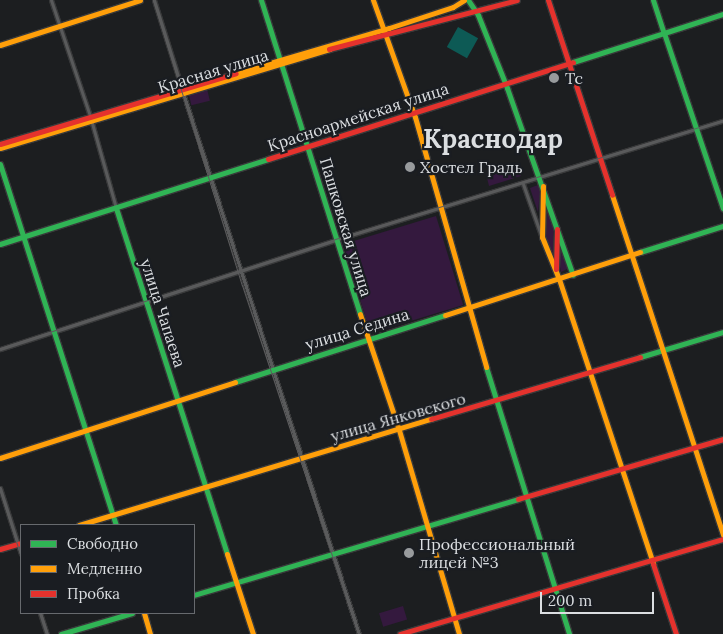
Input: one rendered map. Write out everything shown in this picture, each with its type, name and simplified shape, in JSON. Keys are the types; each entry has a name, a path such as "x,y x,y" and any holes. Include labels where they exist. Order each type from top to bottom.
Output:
{"street":[{"name":"улица Чапаева","path":"51,0 91,118 116,208 253,634"},
{"path":"0,45 140,0"},
{"path":"154,0 239,273 359,634"},
{"name":"Пашковская улица","path":"261,0 282,62 335,240 370,338 399,430 459,634"},
{"path":"373,0 413,113 442,208 468,308 569,634"},
{"name":"Красная улица","path":"0,144 384,31 453,8 464,0"},
{"path":"468,0 474,10 540,178 574,275"},
{"name":"Красная улица","path":"384,31 517,0"},
{"path":"400,634 723,537 566,63 548,0"},
{"path":"653,0 723,208"},
{"path":"432,14 434,20"},
{"name":"Красноармейская улица","path":"0,244 210,179 307,146 723,14"},
{"name":"Красная улица","path":"0,148 91,118"},
{"path":"0,349 239,273 335,240 599,161 723,121"},
{"path":"0,164 25,236 116,524"},
{"path":"523,184 542,238 556,270 620,469 676,634"},
{"path":"542,238 543,186"},
{"path":"533,213 542,212"},
{"path":"556,270 557,225"},
{"name":"улица Седина","path":"0,458 723,226"},
{"name":"улица Янковского","path":"82,524 497,402 723,332"},
{"path":"195,595 723,439"},
{"path":"0,488 20,543 0,549"},
{"path":"40,614 47,634"},
{"path":"61,634 129,614"},
{"path":"144,614 150,634"}],"shaded area":[{"path":"458,27 478,38 467,58 447,47"},
{"path":"207,89 210,101 191,105 189,94"},
{"path":"518,166 521,176 489,186 486,174"},
{"path":"538,185 540,192 538,212 530,188"},
{"path":"546,206 554,226 553,253 544,234"},
{"path":"436,216 463,305 370,333 343,244"},
{"path":"560,246 569,268 561,272 559,263"},
{"path":"403,606 407,619 383,627 379,613"}],"tram line":[{"path":"153,0 242,285 358,634"},
{"path":"0,348 335,239 723,120"},
{"path":"0,491 20,554"},
{"path":"41,614 48,634"}],"traffic: fast":[{"path":"261,0 360,314"},
{"path":"468,0 478,15 507,88 573,275"},
{"path":"653,0 664,33 723,14"},
{"path":"573,62 664,33 723,208"},
{"path":"0,244 268,159"},
{"path":"0,164 116,524"},
{"path":"116,208 227,554"},
{"path":"640,252 723,226"},
{"path":"235,382 445,315"},
{"path":"640,357 723,332"},
{"path":"486,367 569,634"},
{"path":"195,595 518,499"},
{"path":"61,634 129,614"}],"traffic: slow":[{"path":"0,45 140,0"},
{"path":"373,0 415,117 486,367"},
{"path":"236,73 389,28 453,7 464,0"},
{"path":"0,148 329,49"},
{"path":"543,186 542,237 559,279 653,564"},
{"path":"612,195 723,535"},
{"path":"445,315 640,252"},
{"path":"360,314 399,430 459,634"},
{"path":"0,458 235,382"},
{"path":"82,524 431,419"},
{"path":"227,554 253,634"},
{"path":"144,614 150,634"}],"traffic: jam":[{"path":"329,49 517,0"},
{"path":"548,0 612,195"},
{"path":"268,159 573,62"},
{"path":"0,144 236,73"},
{"path":"556,269 557,229"},
{"path":"431,419 640,357"},
{"path":"518,499 723,439"},
{"path":"400,634 723,539"},
{"path":"0,549 20,543"},
{"path":"653,564 676,634"}],"place":[{"name":"Тс","path":"554,78"},
{"name":"Хостел Градь","path":"410,167"},
{"name":"Профессиональный лицей №3","path":"409,553"}],"district":[{"name":"Краснодар","path":"493,139"}]}
